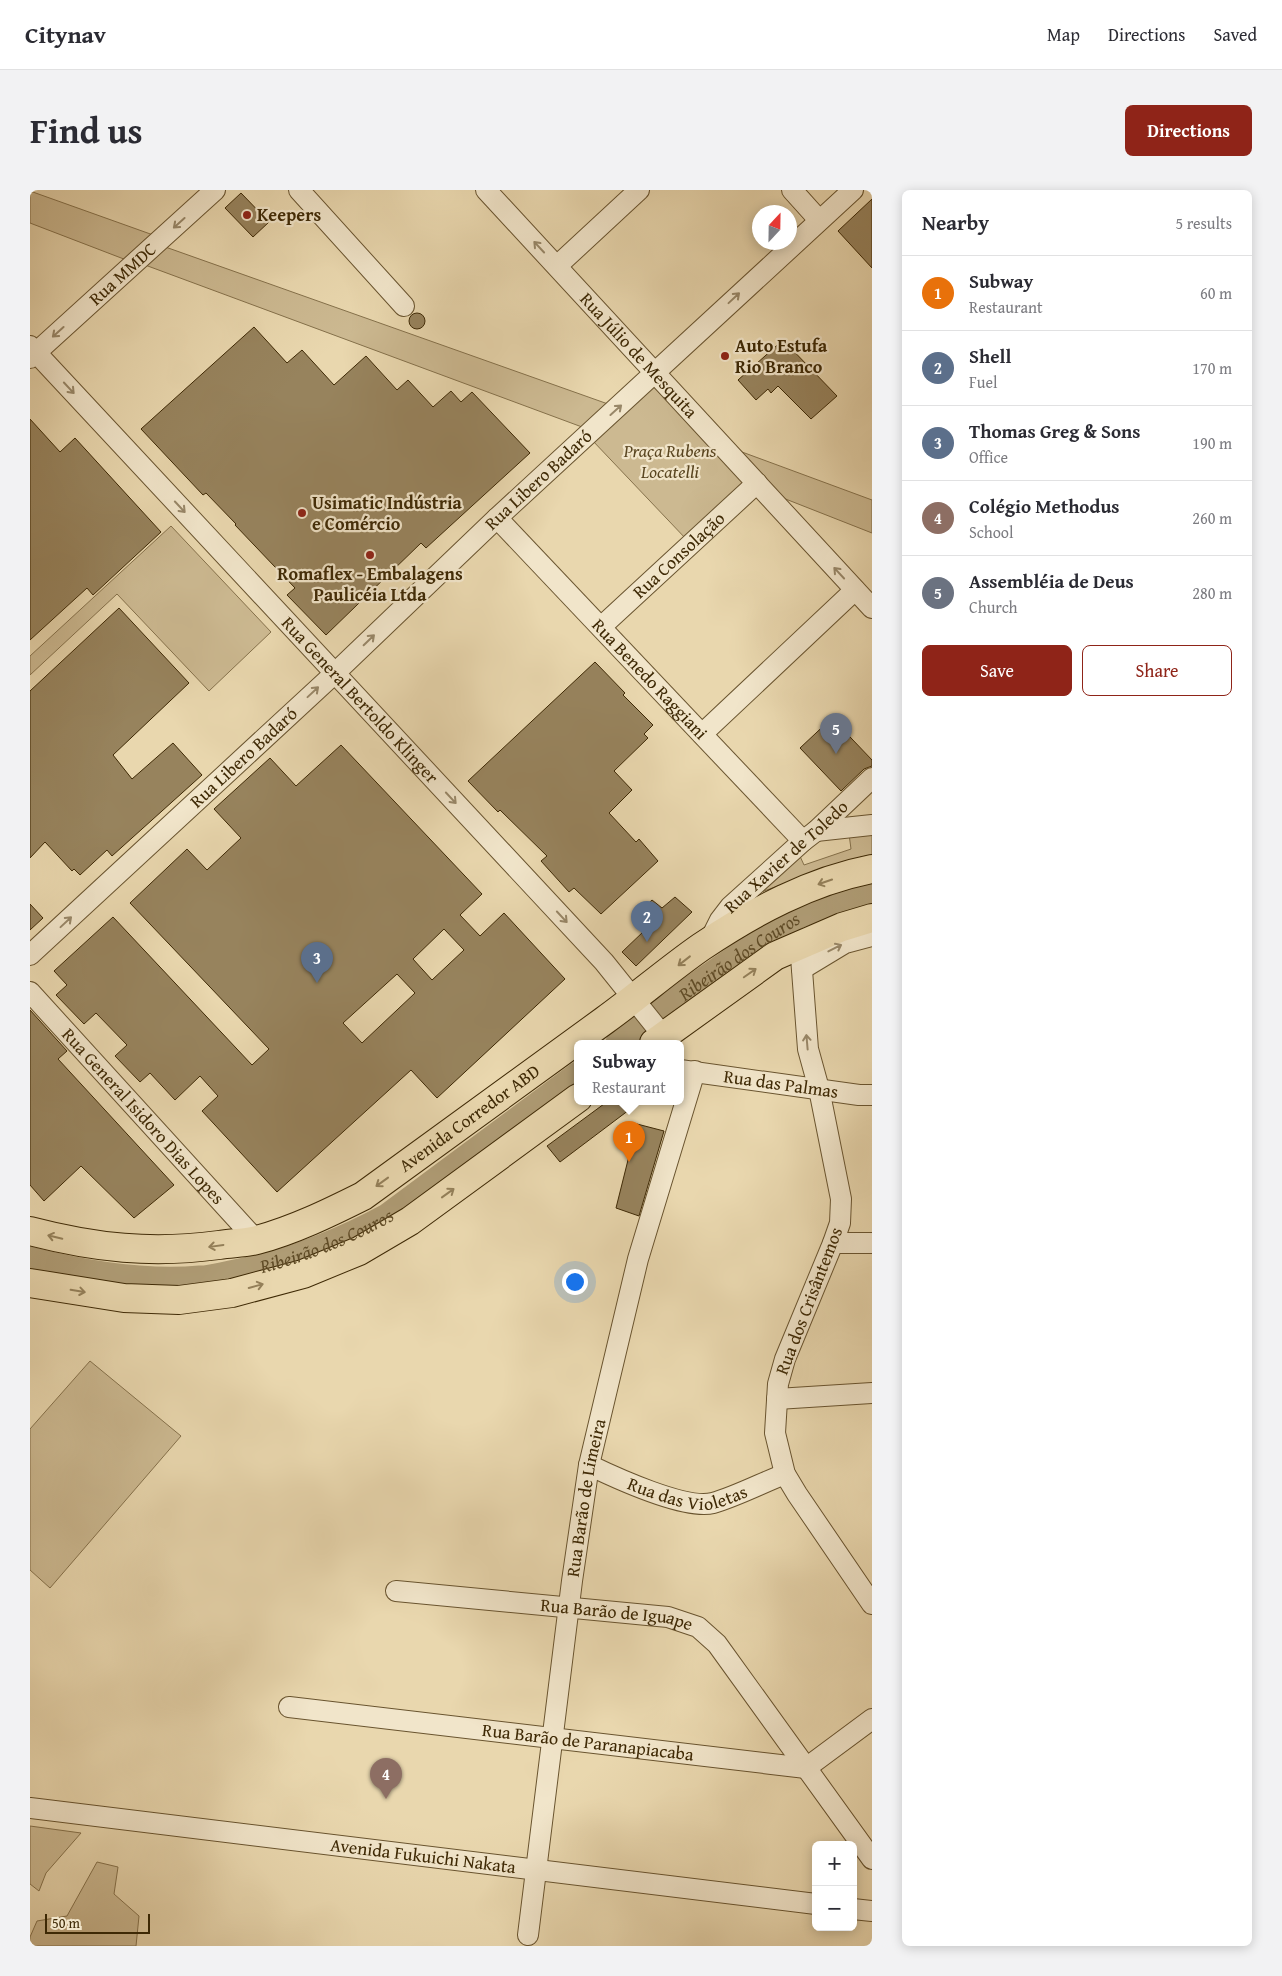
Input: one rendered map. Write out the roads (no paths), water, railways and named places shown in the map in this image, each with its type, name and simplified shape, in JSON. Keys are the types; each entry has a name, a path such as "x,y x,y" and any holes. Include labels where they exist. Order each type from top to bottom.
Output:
{"highway":[{"name":"Avenida Corredor ABD","path":"584,1040 637,1003 708,942 802,890 848,874 872,869"},
{"path":"684,1042 752,971 775,956 801,956 842,927 872,918"},
{"name":"Avenida Corredor ABD","path":"30,1231 96,1246 139,1250 197,1248 256,1240 323,1216 363,1196 574,1047"},
{"path":"30,1283 124,1298 179,1300 232,1293 303,1274 359,1251 410,1221 574,1101"}],"street":[{"name":"Rua MMDC","path":"32,352 215,190"},
{"path":"299,190 404,306"},
{"name":"Rua Júlio de Mesquita","path":"486,190 872,608"},
{"path":"556,266 638,190"},
{"path":"792,190 819,220"},
{"name":"Rua Libero Badaró","path":"30,955 334,674 497,518 852,190"},
{"name":"Rua General Bertoldo Klinger","path":"32,352 604,962 665,1040"},
{"name":"Rua Consolação","path":"601,627 757,483"},
{"name":"Rua Benedo Raggiani","path":"497,518 702,734 809,836"},
{"path":"702,734 855,590"},
{"name":"Rua Xavier de Toledo","path":"708,942 720,920 730,907 872,778"},
{"path":"809,836 872,825"},
{"path":"801,956 872,936"},
{"name":"Rua dos Crisântemos","path":"801,956 808,1049 819,1089 841,1199 840,1223 785,1359 778,1384 775,1434 785,1474 872,1604"},
{"name":"Rua General Isidoro Dias Lopes","path":"30,992 256,1240"},
{"name":"Rua das Palmas","path":"684,1055 819,1089 872,1095"},
{"name":"Rua Barão de Limeira","path":"528,1935 569,1607 589,1466 638,1259 665,1105"},
{"path":"833,1243 872,1243"},
{"path":"777,1399 872,1393"},
{"name":"Rua das Violetas","path":"589,1466 680,1502 697,1505 713,1503 785,1474"},
{"name":"Rua Barão de Iguape","path":"396,1591 668,1617 698,1627 717,1644 872,1859"},
{"name":"Rua Barão de Paranapiacaba","path":"289,1708 806,1768"},
{"path":"806,1768 872,1719"},
{"name":"Avenida Fukuichi Nakata","path":"30,1808 812,1904"},
{"path":"857,1909 872,1911"}],"waterway":[{"name":"Ribeirão dos Couros","path":"622,1040 694,986 798,916 823,907 872,894"},
{"name":"Ribeirão dos Couros","path":"30,1259 114,1276 157,1279 204,1278 271,1264 331,1243 387,1216 574,1077"}],"place":[{"name":"Keepers","path":"247,215"},
{"name":"Auto Estufa Rio Branco","path":"725,356"},
{"name":"Usimatic Indústria e Comércio","path":"302,513"},
{"name":"Romaflex - Embalagens Paulicéia Ltda","path":"370,555"},
{"name":"Assembléia de Deus","path":"836,754"},
{"name":"Shell","path":"647,942"},
{"name":"Thomas Greg & Sons","path":"317,983"},
{"name":"Subway","path":"629,1162"},
{"name":"Colégio Methodus","path":"386,1799"}],"park label":[{"name":"Praça Rubens Locatelli","path":"670,461"}]}
